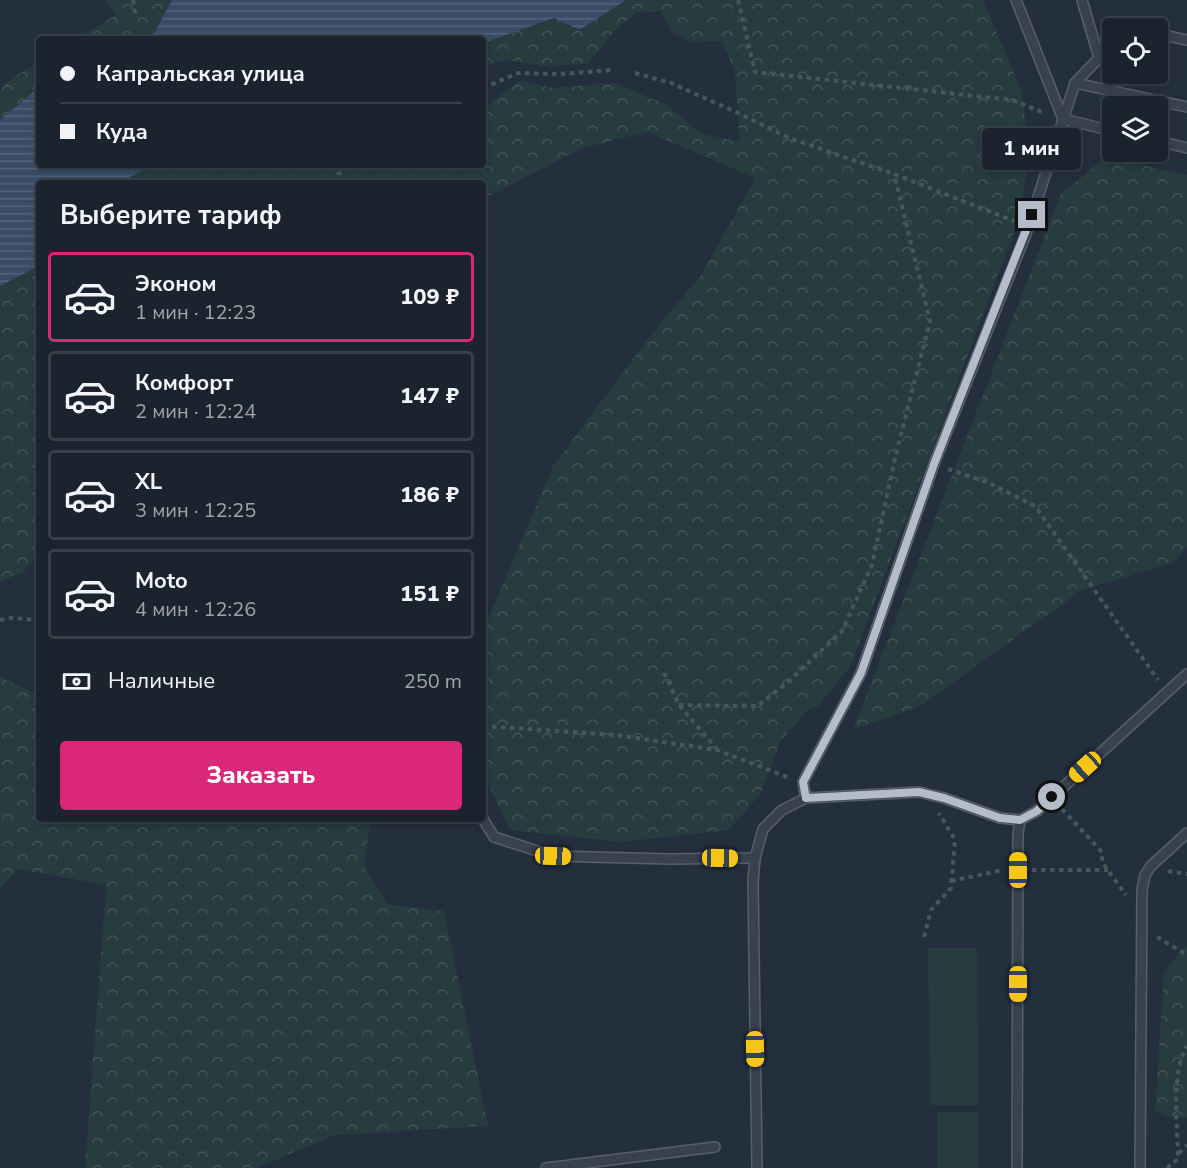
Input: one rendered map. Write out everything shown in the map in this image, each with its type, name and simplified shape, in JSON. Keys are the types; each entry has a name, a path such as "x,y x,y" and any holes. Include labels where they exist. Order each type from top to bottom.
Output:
{"lane":[{"path":"1016,0 1063,120"},
{"path":"1082,0 1099,58"},
{"path":"1168,36 1187,40"},
{"path":"806,798 803,782 861,673 934,464 1026,234 1075,83 1102,57"},
{"path":"1075,83 1187,107"},
{"path":"1063,120 1102,129"},
{"path":"1168,143 1187,148"},
{"path":"757,1168 753,882 755,858 763,829 782,810 806,798 919,792 1000,818 1020,820 1037,811 1187,674"},
{"path":"1017,1168 1018,834 1020,820"},
{"path":"485,822 494,837 553,856 669,859 755,858"},
{"path":"1140,1168 1142,890 1145,875 1151,866 1187,833"},
{"path":"546,1168 715,1147"}],"path":[{"path":"133,0 136,18"},
{"path":"738,0 755,72 1012,100 1063,120"},
{"path":"486,87 518,73 560,74 613,70"},
{"path":"635,73 671,83 789,138 894,174 1018,222 1026,234"},
{"path":"335,180 338,174 347,168"},
{"path":"679,705 758,706 843,631 872,566 896,454 930,321 894,174"},
{"path":"934,464 989,483 1035,506 1167,693"},
{"path":"0,620 12,618 36,620"},
{"path":"664,673 679,705 717,750"},
{"path":"486,726 616,735 717,750 803,782"},
{"path":"924,937 931,910 951,888 955,840 936,808 935,796"},
{"path":"1052,797 1102,852 1102,862 1154,936 1187,955"},
{"path":"951,880 997,870 1108,870"},
{"path":"1167,1168 1178,1159 1177,1074 1181,1054 1187,1046"},
{"path":"1178,1154 1187,1145"}],"green space":[{"path":"105,0 172,0 153,36 81,36 116,15"},
{"path":"626,0 983,0 1022,92 1029,158 1018,222 850,667 819,705 808,710 781,740 760,794 729,830 621,842 510,830 486,779 486,624 553,466 651,335 702,274 755,178 648,132 582,148 486,197 486,180 124,180 148,168 486,168 486,106 520,81 553,88 615,83 665,104 703,134 740,142 735,72 722,41 690,42 671,32 661,11 635,13 613,33 588,64 542,66 508,60 486,65 486,42 554,18 581,30"},
{"path":"36,64 36,90 0,120 0,90 12,78"},
{"path":"1102,160 1128,162 1187,175 1187,547 1173,563 1082,590 922,705 853,730 1061,194"},
{"path":"36,268 36,557 23,572 0,582 0,286"},
{"path":"0,677 36,694 36,822 371,822 364,866 387,904 444,911 488,1126 335,1135 256,1168 85,1168 106,885 18,869 0,889"},
{"path":"1187,945 1187,1118 1169,1117 1155,1111 1164,972"},
{"path":"928,948 977,948 979,1105 930,1105"},
{"path":"937,1112 978,1112 979,1168 937,1168"}],"water":[{"path":"172,0 626,0 580,30 554,18 486,42 486,36 153,36"},
{"path":"36,90 36,168 148,168 124,180 36,180 36,268 0,286 0,120"}],"route":[{"path":"1032,215 934,464 861,673 803,782 806,798 919,792 944,798 1000,818 1020,820 1037,811 1052,797"}]}
